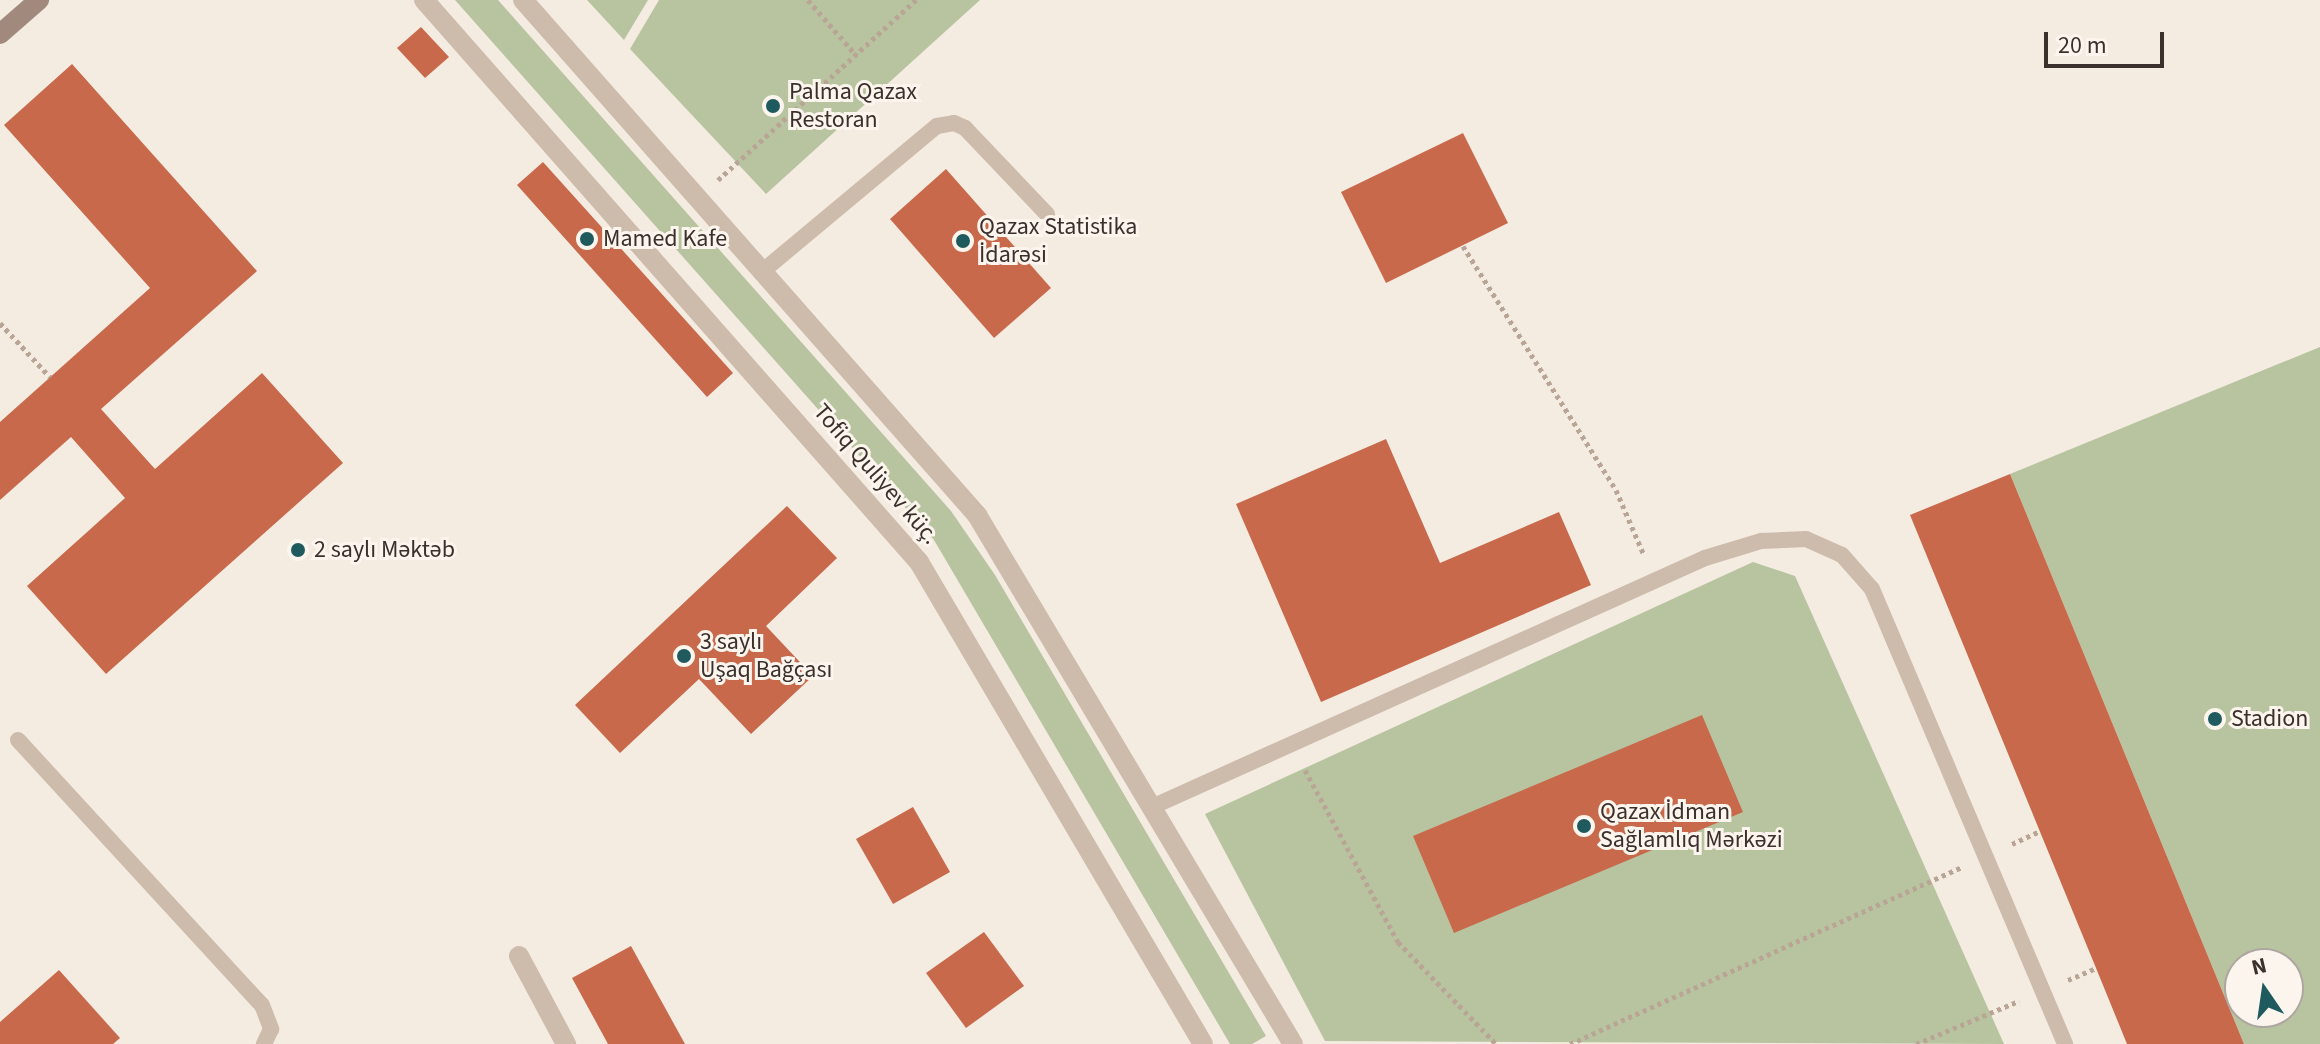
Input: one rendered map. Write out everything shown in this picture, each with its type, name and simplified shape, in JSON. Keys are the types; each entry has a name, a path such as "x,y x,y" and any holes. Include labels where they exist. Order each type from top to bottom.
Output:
{"main road":[{"path":"0,34 39,0"}],"street":[{"name":"Tofiq Quliyev küç.","path":"424,0 919,562 1203,1044"},
{"name":"Tofiq Quliyev küç.","path":"523,0 700,197 977,515 1154,806 1293,1044"},
{"path":"519,956 566,1044"}],"lane":[{"path":"764,270 945,124 965,128 1047,214"},
{"path":"1154,806 1654,580 1761,541 1806,539 1842,555 1872,589 2065,1044"},
{"path":"18,740 262,1005 271,1029 264,1044"}],"path":[{"path":"808,0 856,55"},
{"path":"700,197 916,0"},
{"path":"1463,246 1616,490 1654,580"},
{"path":"0,323 50,377"},
{"path":"1292,744 1398,942 1496,1044"},
{"path":"1570,1044 2040,831"},
{"path":"1916,1044 2096,968"}],"green space":[{"path":"455,0 498,0 951,511 995,575 1266,1036 1252,1044 1230,1044 934,540"},
{"path":"587,0 648,0 624,40"},
{"name":"Palma Qazax Restoran","path":"659,0 980,0 766,194 630,49"},
{"name":"Stadion","path":"2320,347 2320,1044 2244,1044 2237,1028 2304,1028 2304,948 2224,948 2224,995 2010,474"},
{"path":"1753,562 1795,576 2004,1044 1325,1041 1205,814"}],"building":[{"path":"421,27 449,57 425,78 397,48"},
{"path":"72,64 257,271 101,409 155,469 262,373 343,463 106,674 27,586 125,498 71,437 0,500 0,422 150,288 4,125"},
{"path":"1463,133 1508,223 1386,283 1341,192"},
{"path":"543,162 733,373 707,397 517,185"},
{"path":"946,169 1051,288 994,338 890,219"},
{"path":"1386,439 1440,563 1559,512 1591,585 1321,702 1236,504"},
{"path":"2010,474 2224,995 2224,1028 2237,1028 2244,1044 2127,1044 1910,515"},
{"path":"787,506 837,558 766,626 813,676 751,734 699,679 620,753 575,705"},
{"path":"1702,715 1743,812 1454,933 1413,836"},
{"path":"913,807 950,872 893,904 856,839"},
{"path":"984,932 1024,986 966,1028 926,973"},
{"path":"631,946 685,1044 608,1044 572,978"},
{"path":"59,970 120,1038 113,1044 0,1044 0,1022"}],"place":[{"name":"Palma Qazax Restoran","path":"773,106"},
{"name":"Mamed Kafe","path":"587,239"},
{"name":"Qazax Statistika İdarəsi","path":"963,241"},
{"name":"2 saylı Məktəb","path":"298,550"},
{"name":"3 saylı Uşaq Bağçası","path":"684,656"},
{"name":"Stadion","path":"2215,719"},
{"name":"Qazax İdman Sağlamlıq Mərkəzi","path":"1584,826"}]}
